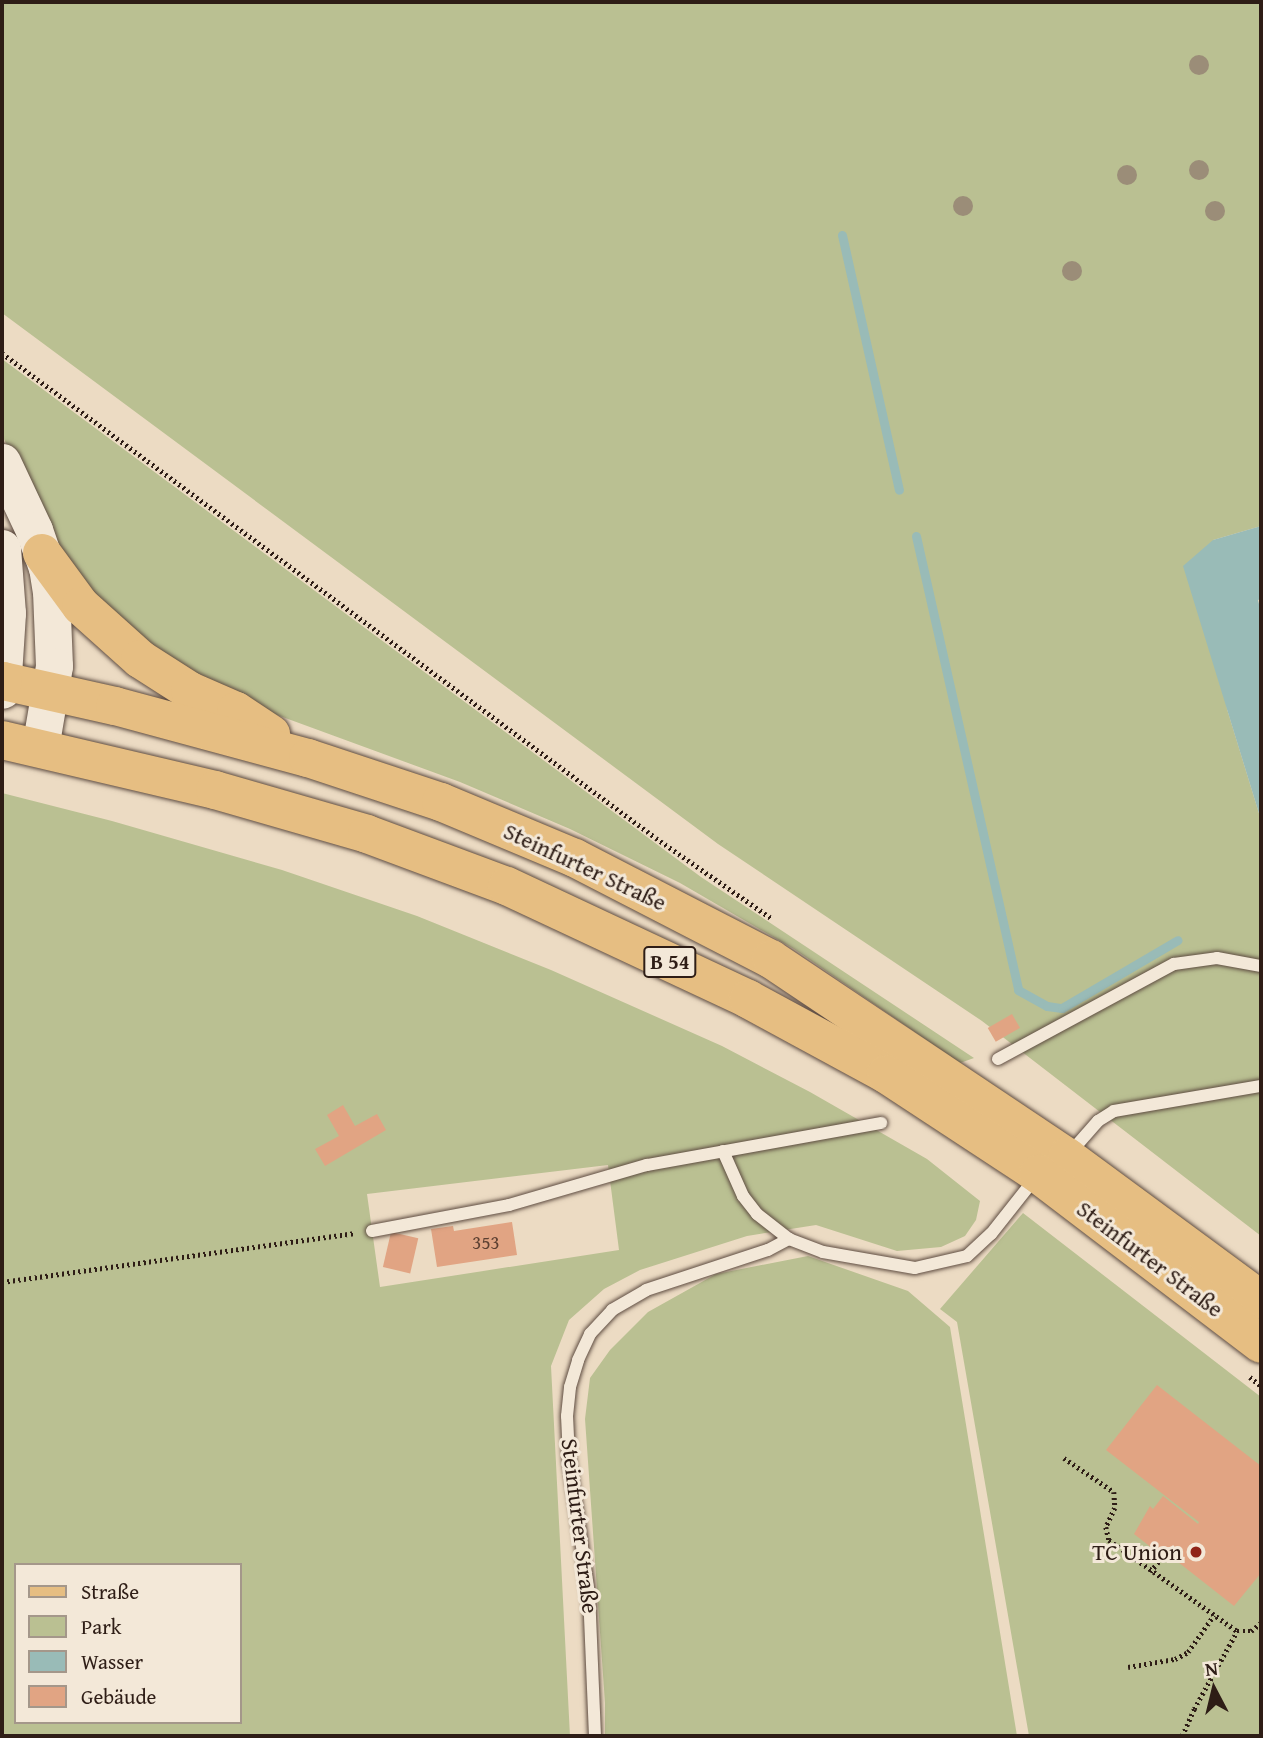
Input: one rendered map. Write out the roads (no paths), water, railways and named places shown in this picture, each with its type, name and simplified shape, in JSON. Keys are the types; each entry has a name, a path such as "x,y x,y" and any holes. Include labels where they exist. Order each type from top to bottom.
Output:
{"main road":[{"path":"2,462 47,567 54,617 50,691 40,748"},
{"name":"Steinfurter Straße","path":"2,548 7,613 2,684 116,705 308,758 441,802 563,853 771,959 1053,1166 1261,1300"},
{"path":"42,553 81,606 140,659 190,691 236,711 308,758"},
{"name":"Steinfurter Straße","path":"2,740 126,767 299,813 404,847 507,886 792,1021 1053,1166 1261,1344"}],"lane":[{"path":"998,1059 1174,964 1217,958 1261,967"},
{"path":"723,1152 743,1196 757,1214 789,1239 823,1252 879,1264 915,1268 939,1265 967,1256 1098,1121 1114,1111 1261,1086"},
{"path":"372,1231 509,1205 647,1165 881,1123"},
{"name":"Steinfurter Straße","path":"595,1736 589,1594 568,1447 570,1387 578,1360 590,1334 611,1310 646,1290 768,1250 789,1239"}],"water":[{"path":"1261,526 1261,599 1258,600 1261,612 1261,820 1183,566 1213,540"}],"waterway":[{"path":"842,235 899,490"},
{"path":"916,536 1018,990 1047,1006 1062,1008 1178,940"}],"place":[{"name":"TC Union","path":"1196,1552"}]}
